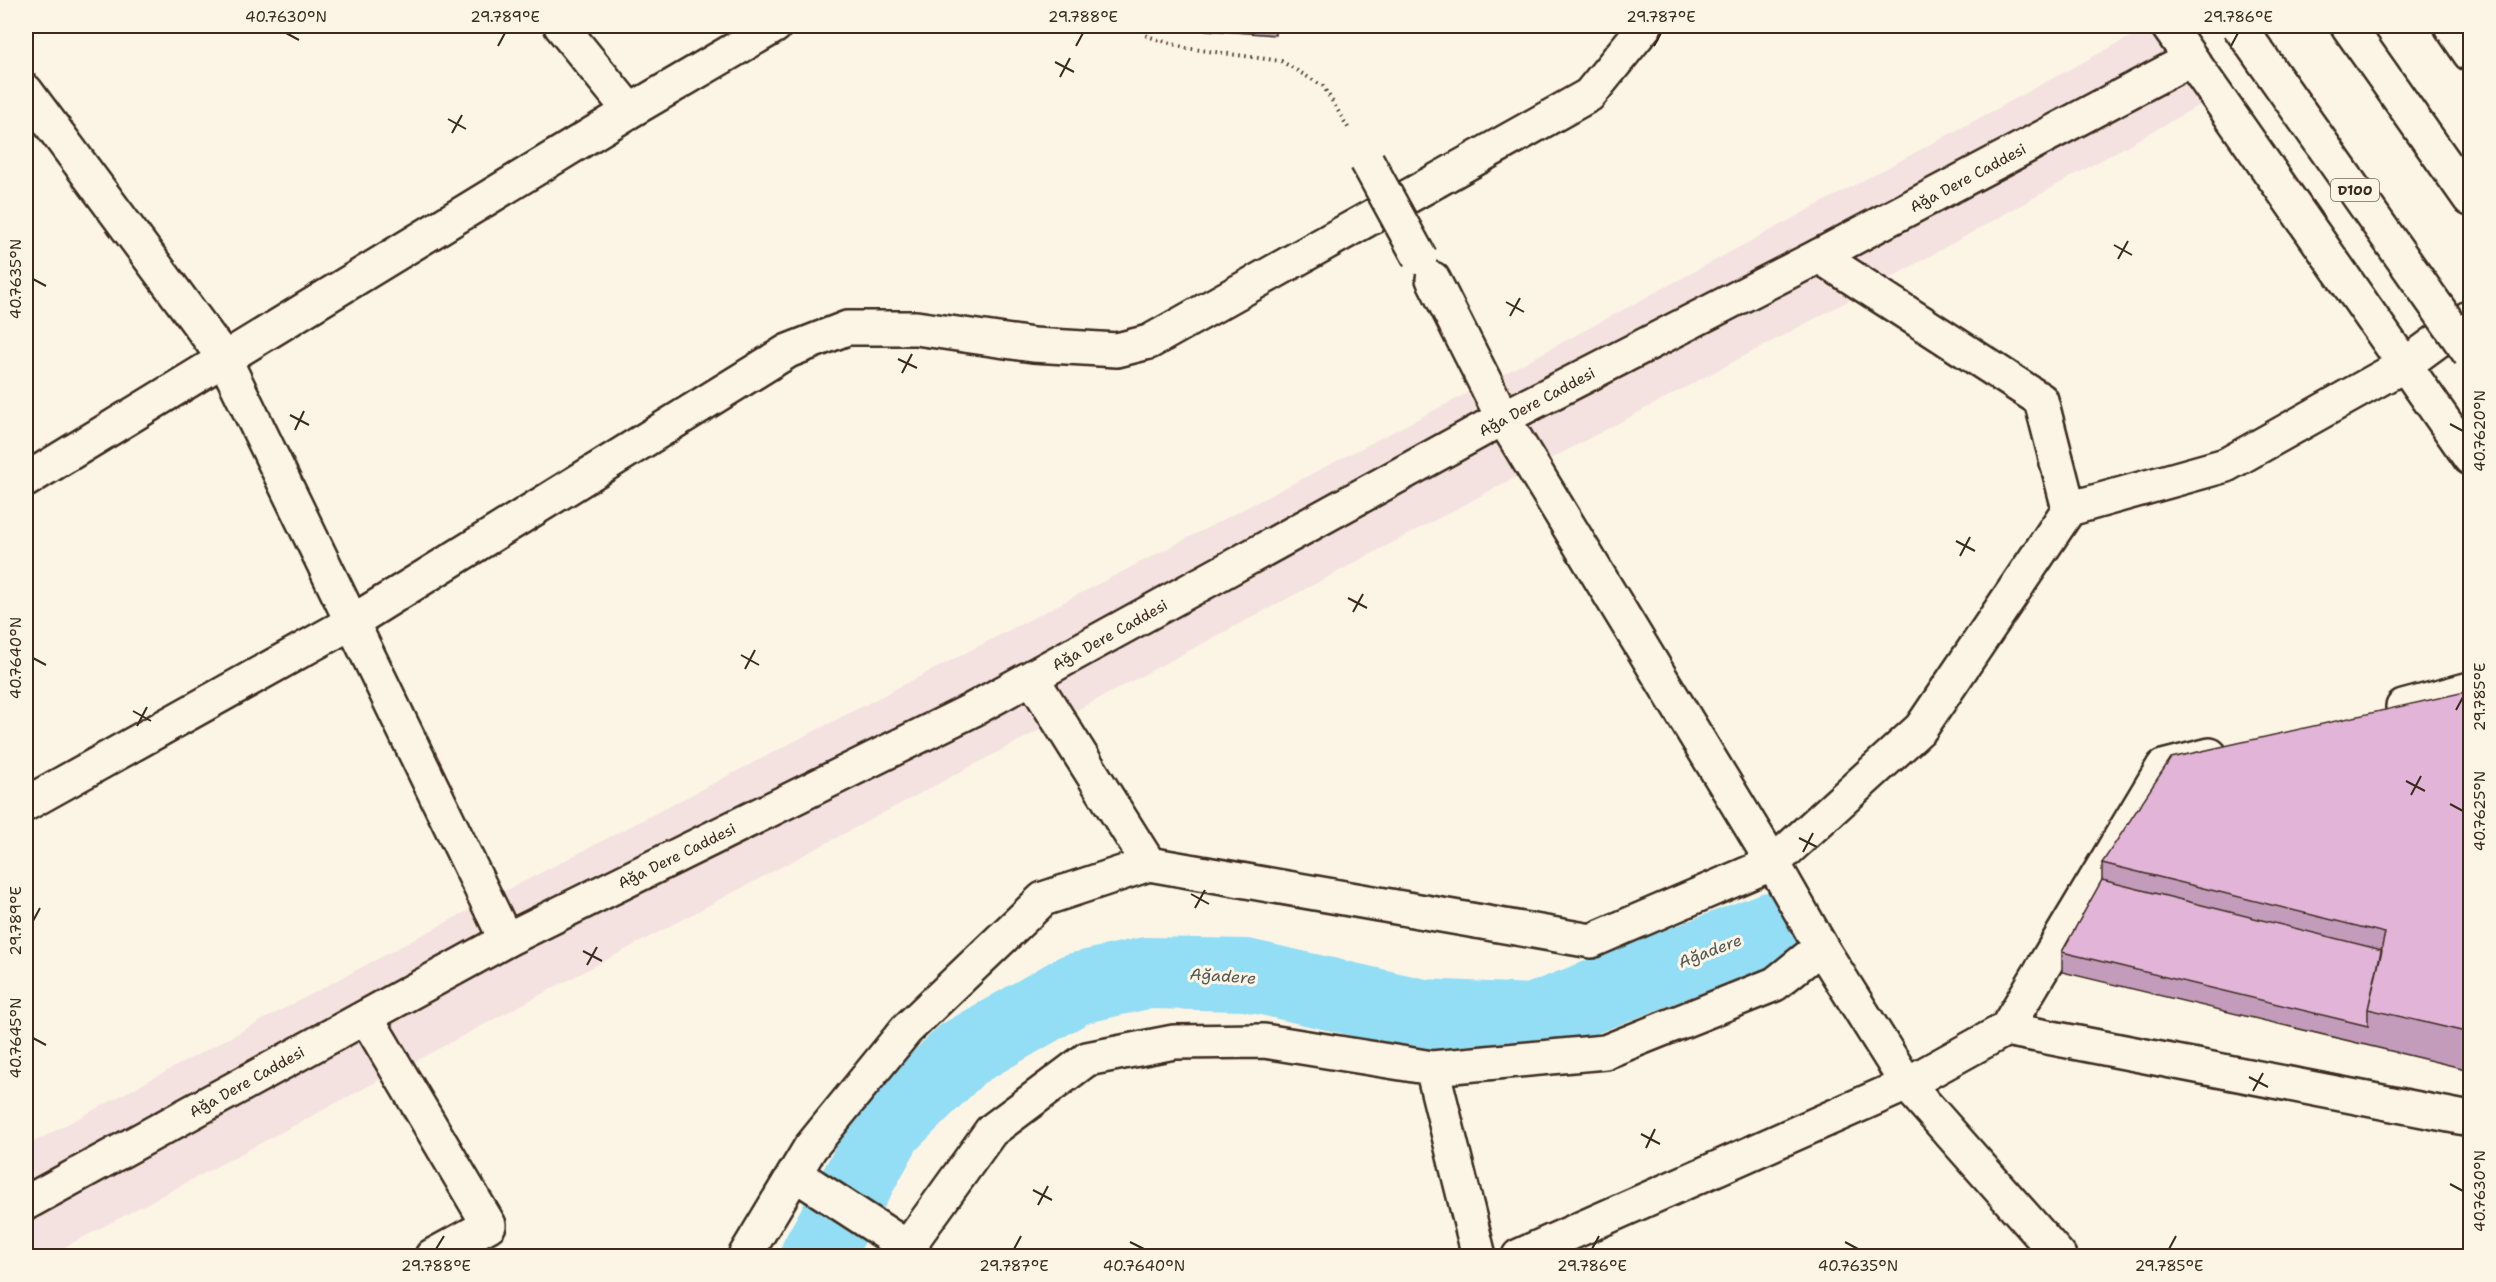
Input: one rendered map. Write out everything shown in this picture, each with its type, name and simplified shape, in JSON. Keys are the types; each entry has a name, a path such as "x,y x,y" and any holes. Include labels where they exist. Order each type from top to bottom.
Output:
{"main road":[{"path":"561,26 630,111"},
{"path":"30,470 224,358 630,111 775,26"},
{"path":"26,804 352,622 788,351 847,328 916,328 1033,345 1117,350 1149,342 1589,94 1645,26"},
{"path":"2168,26 2470,458"},
{"name":"D100","path":"2239,26 2470,354"},
{"path":"2348,26 2470,199"},
{"path":"2451,26 2470,54"},
{"name":"Ağa Dere Caddesi","path":"26,1203 506,940 972,710 1503,418 1820,256 2191,59"},
{"path":"26,91 224,358 506,940"},
{"path":"1368,161 1427,268 1503,418 1773,863 1821,947 1907,1084 2059,1257"},
{"path":"1820,256 1869,291 2041,400 2069,509"},
{"path":"745,1257 796,1175 810,1148 906,1030 1043,899 1149,864 1591,941 1773,863 1921,728 2069,509 2226,465 2406,364 2470,317"},
{"path":"1032,678 1149,864"},
{"path":"2376,714 2470,689"},
{"path":"1519,1257 1907,1084 2006,1029 2163,767 2242,747"},
{"path":"796,1175 907,1252 992,1131 1087,1059 1174,1042 1264,1041 1432,1068 1605,1052 1775,984 1821,947"},
{"path":"366,1017 489,1225 432,1257"},
{"path":"2006,1029 2470,1119"},
{"path":"1432,1068 1479,1257"}],"path":[{"path":"1138,26 1147,36 1186,48 1281,61 1323,86 1347,124"}],"shaded area":[{"path":"2150,26 2168,26 2216,96 1869,290 48,1256 26,1256 26,1146 486,901 1485,384"}],"building":[{"path":"2465,692 2470,694 2470,1033 2368,1009 2385,933 2102,863 2171,758"},
{"path":"2102,880 2382,950 2368,1009 2368,1026 2062,952"}],"waterway":[{"name":"Ağadere","path":"816,1256 888,1127 962,1054 1075,989 1146,973 1246,975 1423,1015 1532,1020 1770,928"}]}
